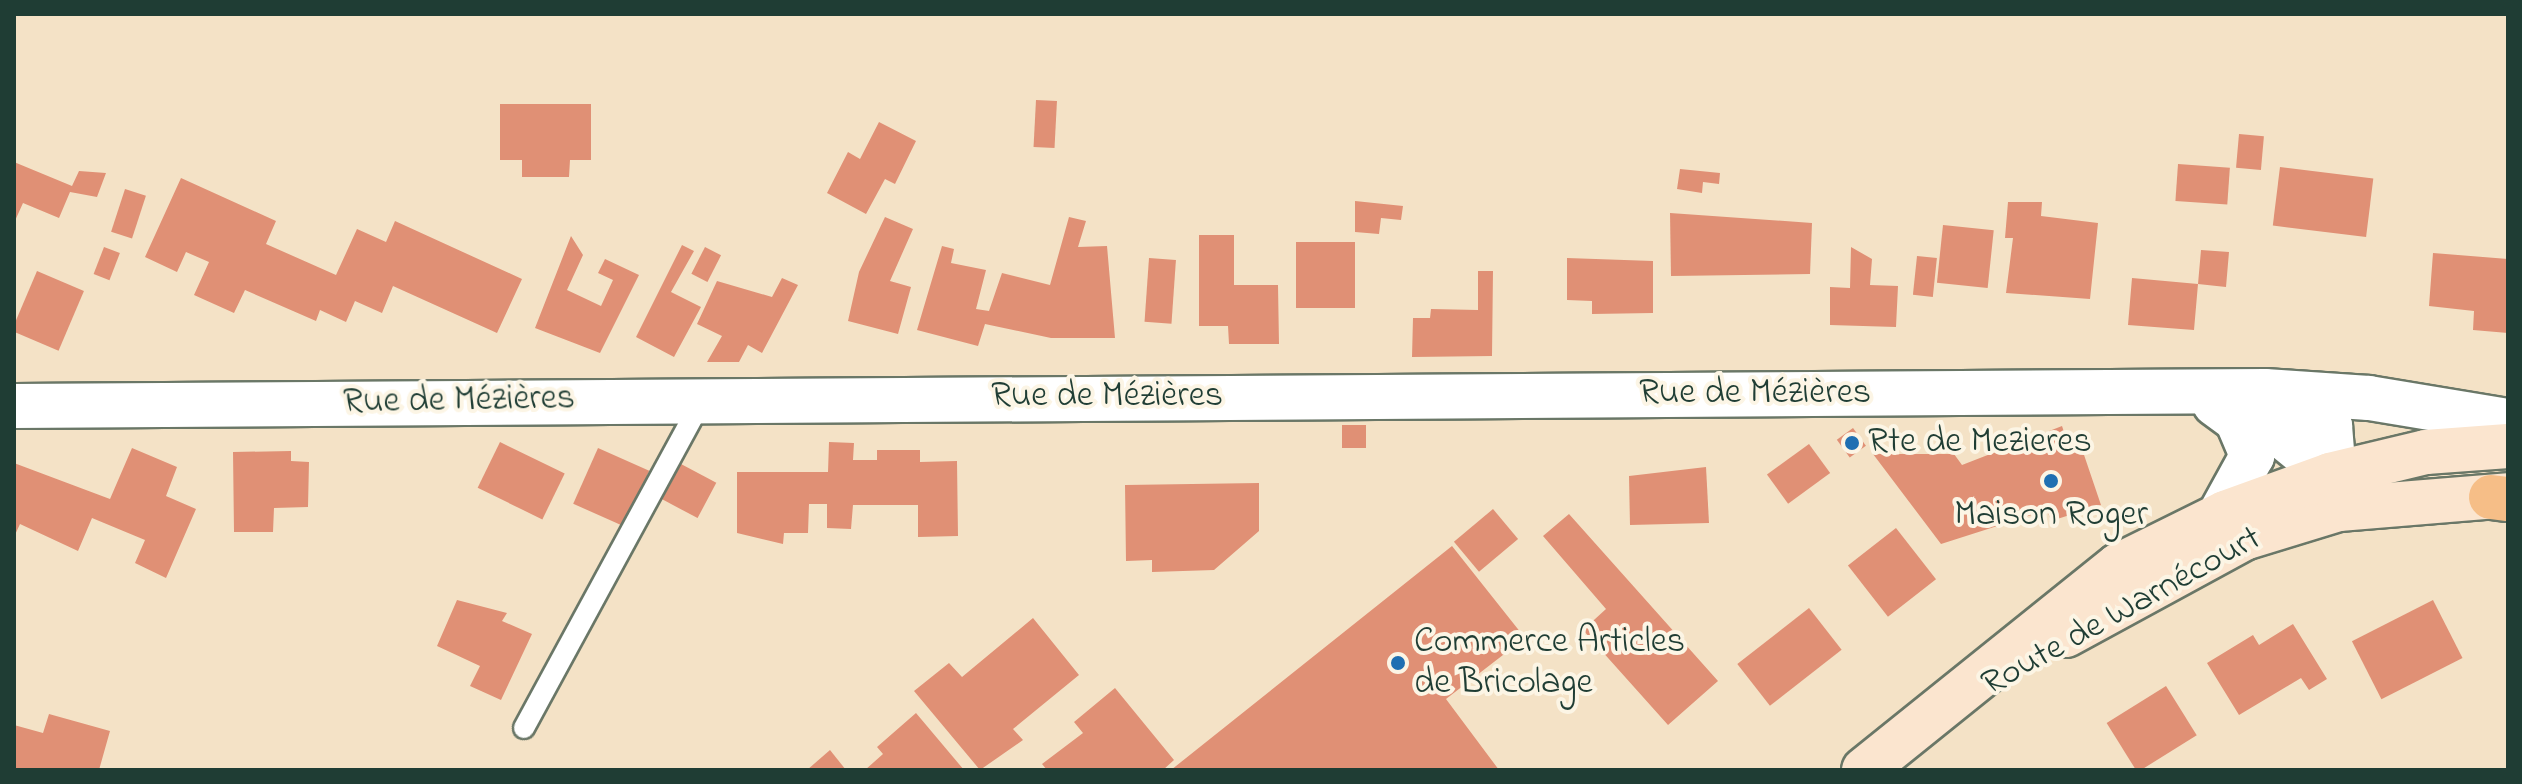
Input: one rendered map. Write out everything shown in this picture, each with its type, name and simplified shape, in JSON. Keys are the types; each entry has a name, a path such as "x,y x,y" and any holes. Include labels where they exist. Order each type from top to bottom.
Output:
{"main road":[{"name":"Route de Warnécourt","path":"1932,719 2077,629 2334,492 2426,452 2508,446"},
{"name":"Route de Warnécourt","path":"1864,770 1932,719 2118,566 2219,516 2334,492 2502,497"}],"street":[{"name":"Rue de Mézières","path":"14,406 703,399 2277,392 2508,421"},
{"path":"2277,392 2330,426 2334,492"},
{"path":"2200,394 2266,423 2334,492"},
{"path":"2200,394 2237,420 2252,456 2219,516"}],"lane":[{"path":"524,728 703,399"}],"building":[{"path":"1036,100 1057,101 1055,148 1034,147"},
{"path":"500,104 591,104 591,160 570,160 569,177 522,177 522,160 500,160"},
{"path":"879,122 916,141 895,184 885,179 866,214 827,193 848,152 860,159"},
{"path":"2239,134 2264,136 2261,170 2236,168"},
{"path":"14,162 72,186 79,171 106,173 97,197 70,192 59,218 23,203 14,223"},
{"path":"2178,164 2230,168 2227,205 2175,201"},
{"path":"2280,167 2373,178 2366,237 2273,226"},
{"path":"1680,169 1720,173 1719,184 1703,182 1702,193 1677,189"},
{"path":"181,178 276,221 266,244 336,275 357,229 386,242 395,221 522,279 497,333 393,286 382,313 355,301 346,322 320,310 316,321 245,290 234,313 194,295 209,262 186,252 177,272 145,257"},
{"path":"125,189 146,196 132,239 111,232"},
{"path":"1355,201 1403,206 1401,220 1381,218 1379,234 1355,232"},
{"path":"2008,202 2042,202 2041,216 2098,223 2090,299 2006,293 2013,238 2005,238"},
{"path":"1670,213 1812,223 1810,274 1671,276"},
{"path":"885,217 913,229 890,281 911,287 898,334 848,321 859,272"},
{"path":"1069,217 1086,221 1078,247 1107,246 1115,338 1051,338 985,324 978,346 917,330 942,246 954,249 951,263 986,270 976,309 989,311 1002,273 1050,285"},
{"path":"1943,225 1994,230 1988,288 1937,283"},
{"path":"1199,235 1234,235 1234,285 1278,285 1279,344 1229,344 1228,326 1199,326"},
{"path":"571,236 583,255 567,290 601,306 613,280 598,273 605,259 639,275 600,353 535,328"},
{"path":"1296,242 1355,242 1355,308 1296,308"},
{"path":"682,245 694,251 671,292 701,307 674,357 636,337"},
{"path":"104,247 120,253 109,280 94,274"},
{"path":"705,247 721,255 707,282 691,274"},
{"path":"1851,247 1872,259 1870,285 1898,286 1896,327 1830,325 1830,287 1850,288"},
{"path":"2201,250 2229,252 2226,287 2198,284"},
{"path":"2433,253 2508,259 2508,333 2473,330 2474,311 2429,306"},
{"path":"1917,256 1937,258 1933,297 1913,295"},
{"path":"1149,258 1176,260 1171,324 1145,322"},
{"path":"1567,258 1653,261 1653,313 1592,314 1592,301 1567,300"},
{"path":"37,271 84,291 59,351 14,332"},
{"path":"1478,271 1493,271 1492,356 1412,357 1413,318 1430,318 1431,309 1478,310"},
{"path":"782,278 798,285 762,353 748,345 739,362 707,362 722,336 697,324 717,281 772,297"},
{"path":"2132,278 2198,284 2194,330 2128,325"},
{"path":"1342,425 1366,425 1366,448 1342,448"},
{"path":"2062,426 2070,450 2081,446 2101,505 2051,521 2047,510 1941,544 1873,454 1954,454 1962,465"},
{"name":"Rte de Mezieres","path":"1853,428 1866,446 1850,458 1837,440"},
{"path":"500,442 565,474 542,519 478,488"},
{"path":"829,442 854,443 853,460 877,460 877,450 920,450 920,462 957,461 958,536 918,537 918,505 853,505 851,529 827,528 827,504 809,504 808,533 784,533 783,544 737,533 737,472 828,472"},
{"path":"1809,444 1830,473 1788,504 1767,475"},
{"path":"132,448 177,467 166,496 196,509 166,578 135,563 145,540 92,518 78,551 20,524 14,537 14,463 110,499"},
{"path":"598,448 649,471 624,527 573,504"},
{"path":"291,451 291,461 309,462 308,507 274,508 273,532 234,532 233,452"},
{"path":"681,464 716,483 698,518 662,499"},
{"path":"1706,467 1709,523 1630,525 1629,476"},
{"path":"1259,483 1259,531 1214,570 1152,572 1152,560 1126,561 1125,485"},
{"path":"1493,509 1518,539 1479,572 1454,542"},
{"path":"1569,514 1718,681 1668,725 1583,630 1606,609 1543,536"},
{"path":"1896,528 1936,579 1888,617 1848,566"},
{"name":"Commerce Articles de Bricolage","path":"1452,546 1525,638 1446,699 1499,770 1171,770"},
{"path":"457,600 507,613 502,621 532,634 501,700 470,686 480,666 437,646"},
{"path":"2433,600 2463,658 2381,699 2352,641"},
{"path":"1809,608 1842,650 1770,706 1737,664"},
{"path":"1033,618 1079,675 1013,729 1023,740 980,770 914,691 949,663 962,677"},
{"path":"2293,624 2327,679 2309,690 2301,678 2239,715 2207,663 2253,635 2259,645"},
{"path":"2166,686 2197,735 2141,770 2136,770 2107,723"},
{"path":"1115,688 1174,760 1163,770 1047,770 1042,764 1083,733 1074,722"},
{"path":"916,713 964,770 865,770 883,754 877,747"},
{"path":"49,714 110,731 99,770 14,770 14,725 43,733"},
{"path":"830,750 846,770 807,770"}],"place":[{"name":"Rte de Mezieres","path":"1852,443"},
{"name":"Maison Roger","path":"2051,481"},
{"name":"Commerce Articles de Bricolage","path":"1398,663"}]}
